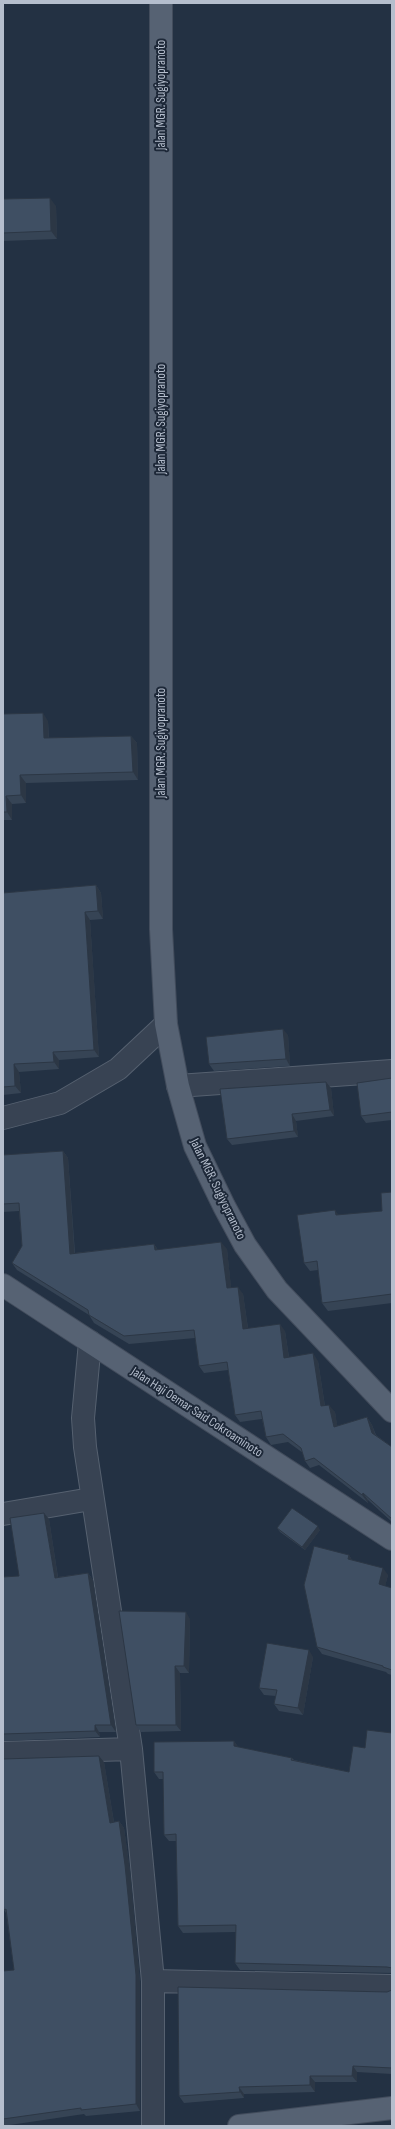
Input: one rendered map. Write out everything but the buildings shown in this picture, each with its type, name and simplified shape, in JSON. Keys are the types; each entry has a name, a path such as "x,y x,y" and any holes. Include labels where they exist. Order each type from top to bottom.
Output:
{"main road":[{"name":"Jalan MGR. Sugiyopranoto","path":"161,3 161,929 166,1024 178,1086 195,1146 245,1245 277,1290 392,1411"},
{"name":"Jalan Haji Oemar Said Cokroaminoto","path":"3,1285 392,1539"},
{"path":"239,2126 347,2120 392,2108"}],"street":[{"path":"3,1118 60,1103 118,1069 166,1024"},
{"path":"178,1086 392,1071"},
{"path":"90,1342 83,1418 91,1499 131,1749 153,1981 153,2126"},
{"path":"3,1514 91,1499"},
{"path":"3,1753 131,1749"},
{"path":"153,1981 392,1986"}]}
